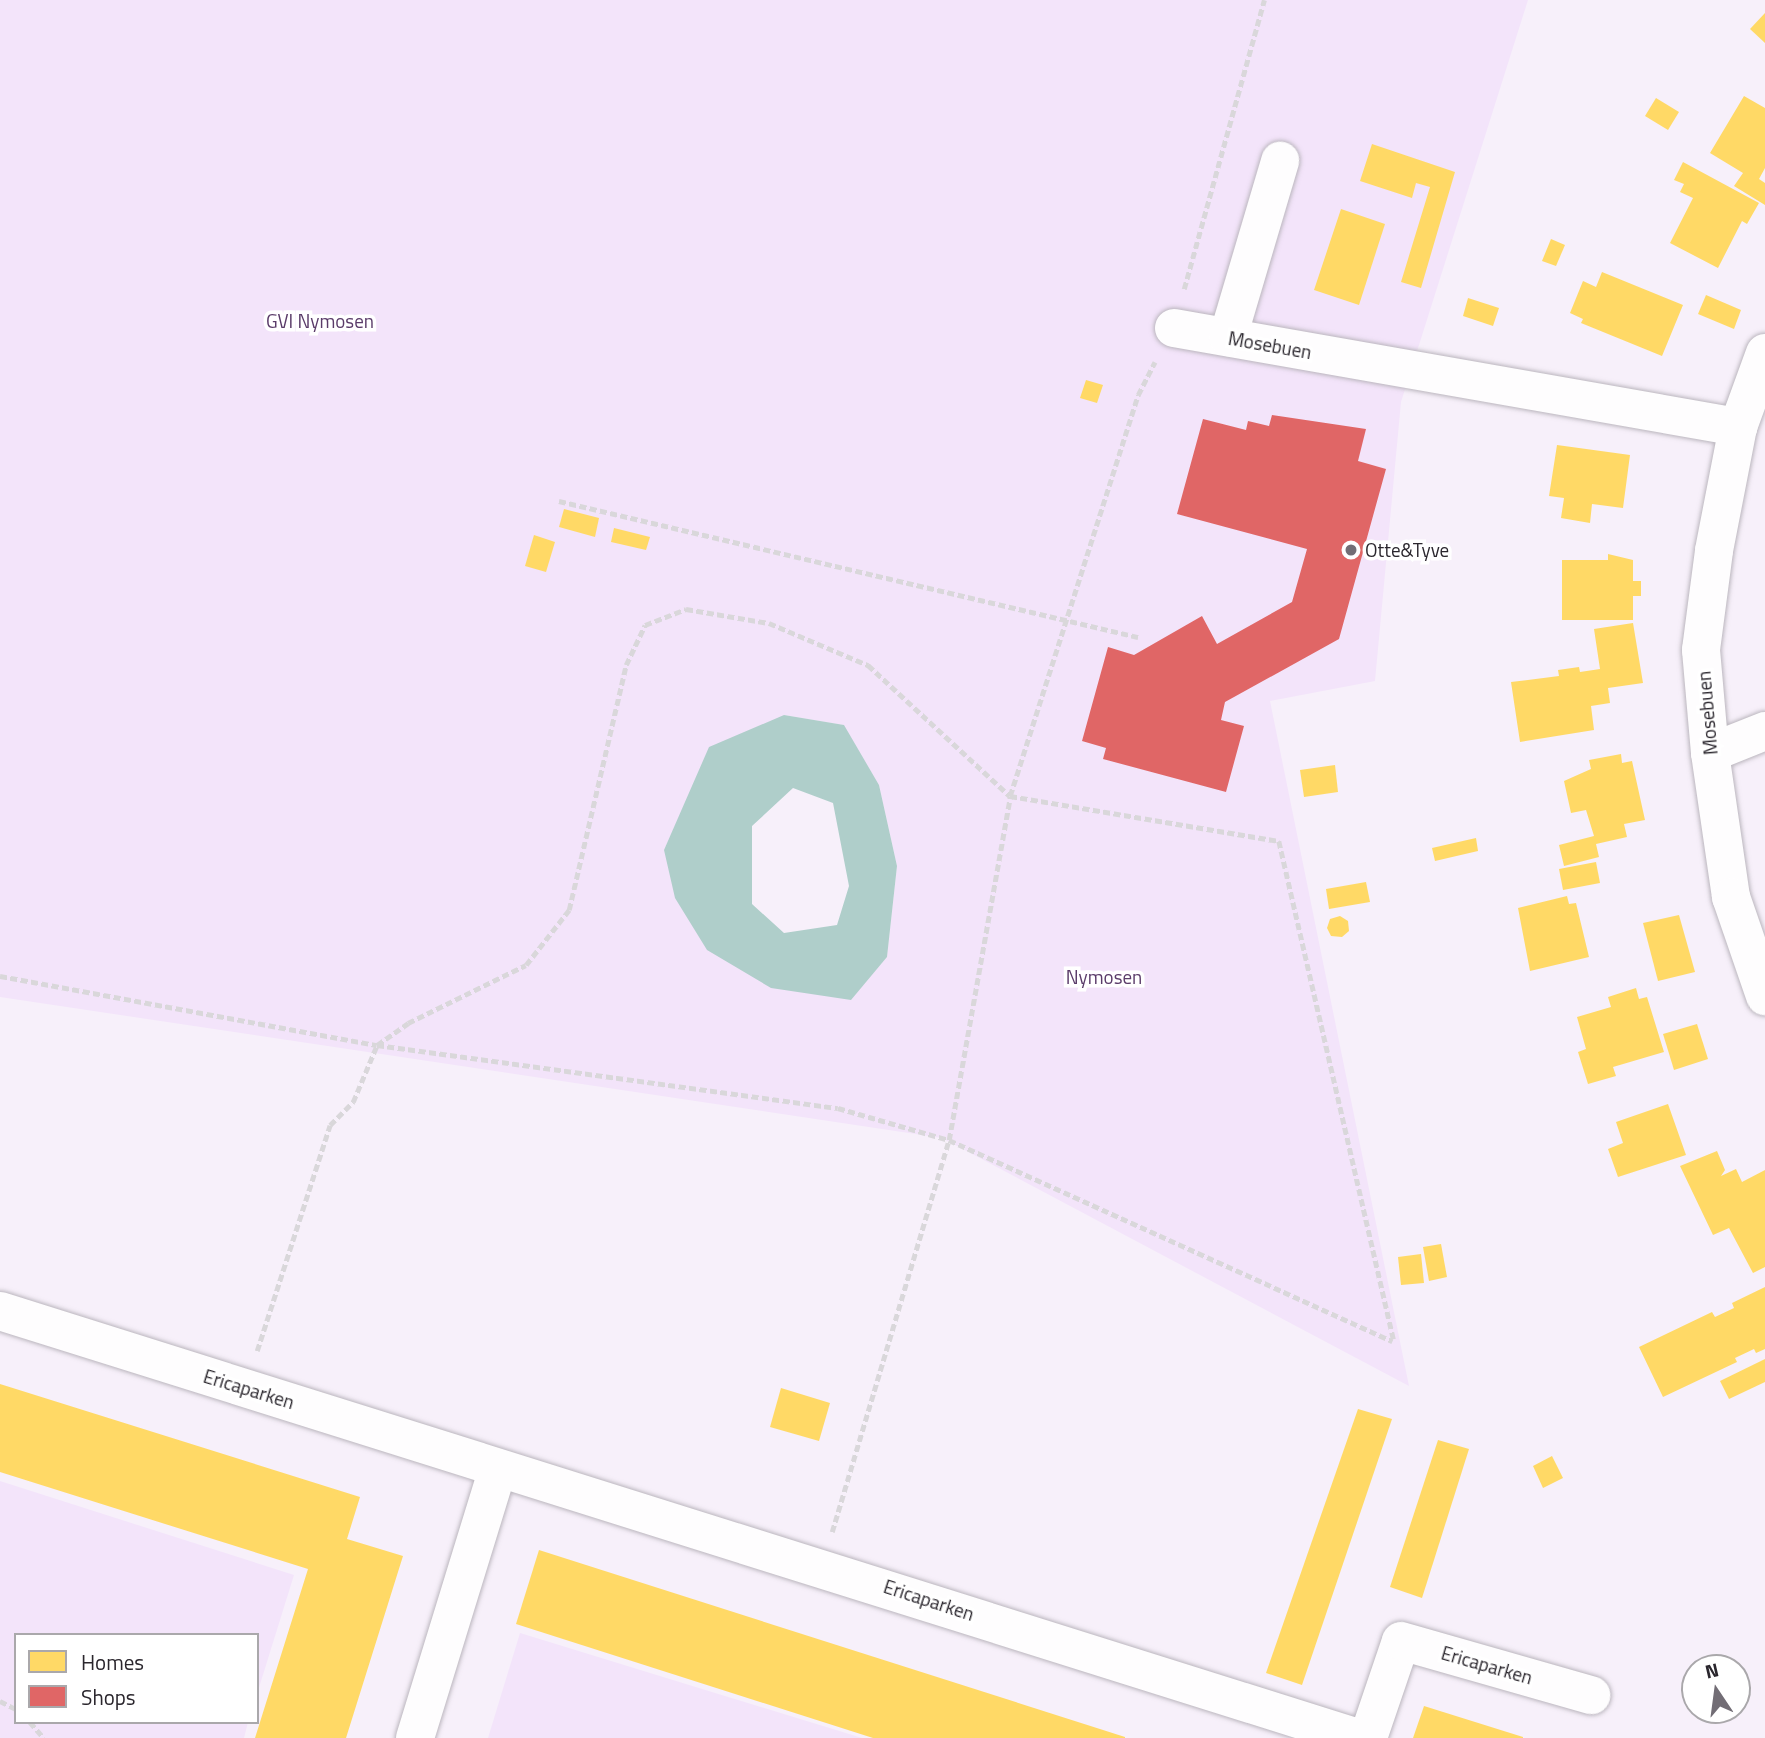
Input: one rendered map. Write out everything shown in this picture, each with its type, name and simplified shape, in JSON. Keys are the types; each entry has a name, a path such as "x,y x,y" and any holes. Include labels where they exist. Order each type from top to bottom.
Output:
{"street":[{"path":"1228,337 1280,161"},
{"name":"Mosebuen","path":"1174,328 1738,427"},
{"name":"Mosebuen","path":"1765,354 1738,427 1701,650 1710,753 1731,897 1765,996"},
{"path":"1710,753 1765,731"},
{"name":"Ericaparken","path":"0,1311 498,1468 822,1566 1358,1738"},
{"path":"415,1738 498,1468"},
{"name":"Ericaparken","path":"1368,1738 1401,1641 1591,1695"}],"path":[{"path":"822,1566 949,1140 1010,796 1069,620 1138,394 1174,328 1264,0"},
{"path":"559,501 1138,637"},
{"path":"0,976 377,1045 838,1108 949,1140 1394,1341 1279,841 1010,796 868,665 769,623 686,609 645,625 626,664 569,910 526,965 408,1023 377,1045 353,1102 330,1125 245,1388"},
{"path":"32,1724 44,1738"}],"green space":[{"path":"0,0 1528,0 1401,402 1375,681 1270,701 1409,1386 942,1138 0,997","holes":["784,715 843,725 879,785 897,866 887,957 851,999 664,850 685,804"]},
{"path":"0,1481 294,1575 259,1688 259,1633 14,1633 14,1724 248,1724 244,1738 0,1738"},
{"path":"520,1633 862,1738 488,1738"}],"shaded area":[{"path":"784,715 844,725 879,785 897,866 887,957 851,1000 771,988 707,950 675,898 664,850 709,747","holes":["793,788 833,803 849,886 837,925 784,933 752,904 752,826"]}],"building: Homes":[{"path":"1765,13 1765,43 1750,29"},
{"path":"1744,96 1765,108 1765,168 1759,179 1765,183 1765,205 1734,186 1743,173 1710,153"},
{"path":"1656,98 1679,112 1668,130 1645,116"},
{"path":"1372,144 1455,172 1421,288 1401,282 1430,187 1416,183 1412,198 1360,181"},
{"path":"1683,162 1759,203 1747,224 1742,221 1718,268 1670,243 1693,198 1680,192 1684,184 1674,180"},
{"path":"1341,209 1385,224 1359,305 1314,290"},
{"path":"1551,239 1565,245 1556,266 1542,261"},
{"path":"1602,272 1683,305 1662,356 1581,323 1583,319 1570,313 1583,281 1596,287"},
{"path":"1706,295 1741,310 1734,329 1698,314"},
{"path":"1468,298 1499,308 1493,326 1463,316"},
{"path":"1086,380 1103,385 1097,403 1080,398"},
{"path":"1557,445 1630,455 1623,508 1592,504 1590,523 1561,518 1564,498 1549,496"},
{"path":"564,509 599,518 595,537 559,527"},
{"path":"614,528 650,537 646,550 611,542"},
{"path":"534,535 555,542 546,572 525,566"},
{"path":"1608,554 1633,560 1633,581 1641,581 1641,596 1633,596 1633,620 1562,620 1562,560 1608,560"},
{"path":"1633,623 1643,683 1608,688 1610,703 1591,706 1594,730 1520,742 1511,682 1559,676 1558,670 1579,667 1580,672 1600,669 1594,629"},
{"path":"1621,754 1622,763 1632,761 1645,820 1624,824 1627,837 1596,844 1599,857 1564,866 1559,845 1594,836 1586,810 1571,813 1564,781 1591,769 1589,760"},
{"path":"1335,765 1338,792 1304,797 1300,770"},
{"path":"1476,838 1478,851 1435,861 1432,848"},
{"path":"1596,862 1600,883 1563,890 1559,869"},
{"path":"1366,882 1370,902 1329,909 1326,889"},
{"path":"1567,896 1569,904 1576,903 1589,957 1530,971 1518,908"},
{"path":"1679,915 1695,972 1658,981 1643,923"},
{"path":"1340,916 1348,921 1349,931 1342,937 1331,936 1327,928 1330,919"},
{"path":"1636,988 1639,999 1647,997 1664,1052 1613,1067 1616,1076 1588,1084 1578,1052 1586,1049 1577,1017 1611,1007 1608,997"},
{"path":"1697,1024 1708,1059 1674,1070 1663,1034"},
{"path":"1668,1104 1686,1155 1618,1177 1608,1149 1623,1143 1616,1122"},
{"path":"1717,1151 1725,1170 1721,1176 1736,1169 1742,1182 1765,1170 1765,1267 1753,1273 1729,1228 1713,1235 1680,1166"},
{"path":"1441,1244 1447,1277 1429,1281 1423,1247"},
{"path":"1421,1254 1424,1283 1401,1285 1398,1257"},
{"path":"1765,1287 1765,1349 1756,1353 1754,1349 1735,1358 1737,1362 1663,1397 1639,1347 1712,1312 1715,1317 1734,1308 1732,1303"},
{"path":"1765,1359 1765,1382 1729,1399 1720,1381"},
{"path":"0,1384 360,1497 347,1539 403,1556 346,1738 255,1738 308,1569 0,1472"},
{"path":"781,1388 830,1403 819,1441 770,1427"},
{"path":"1358,1409 1392,1419 1302,1685 1266,1673"},
{"path":"1438,1440 1469,1449 1422,1598 1390,1587"},
{"path":"1552,1456 1563,1478 1543,1488 1533,1466"},
{"path":"539,1550 1125,1738 873,1738 516,1624"},
{"path":"1424,1706 1523,1737 1523,1738 1413,1738"}],"building: Shops":[{"path":"1272,415 1366,429 1358,461 1386,469 1339,639 1225,702 1221,720 1244,726 1226,792 1103,759 1106,748 1082,741 1108,647 1134,655 1202,616 1217,644 1292,602 1307,549 1177,514 1203,419 1246,430 1248,421 1269,426"}],"place":[{"name":"Otte&Tyve","path":"1351,550"}],"park label":[{"name":"GVI Nymosen","path":"320,321"},
{"name":"Nymosen","path":"1104,977"}]}
